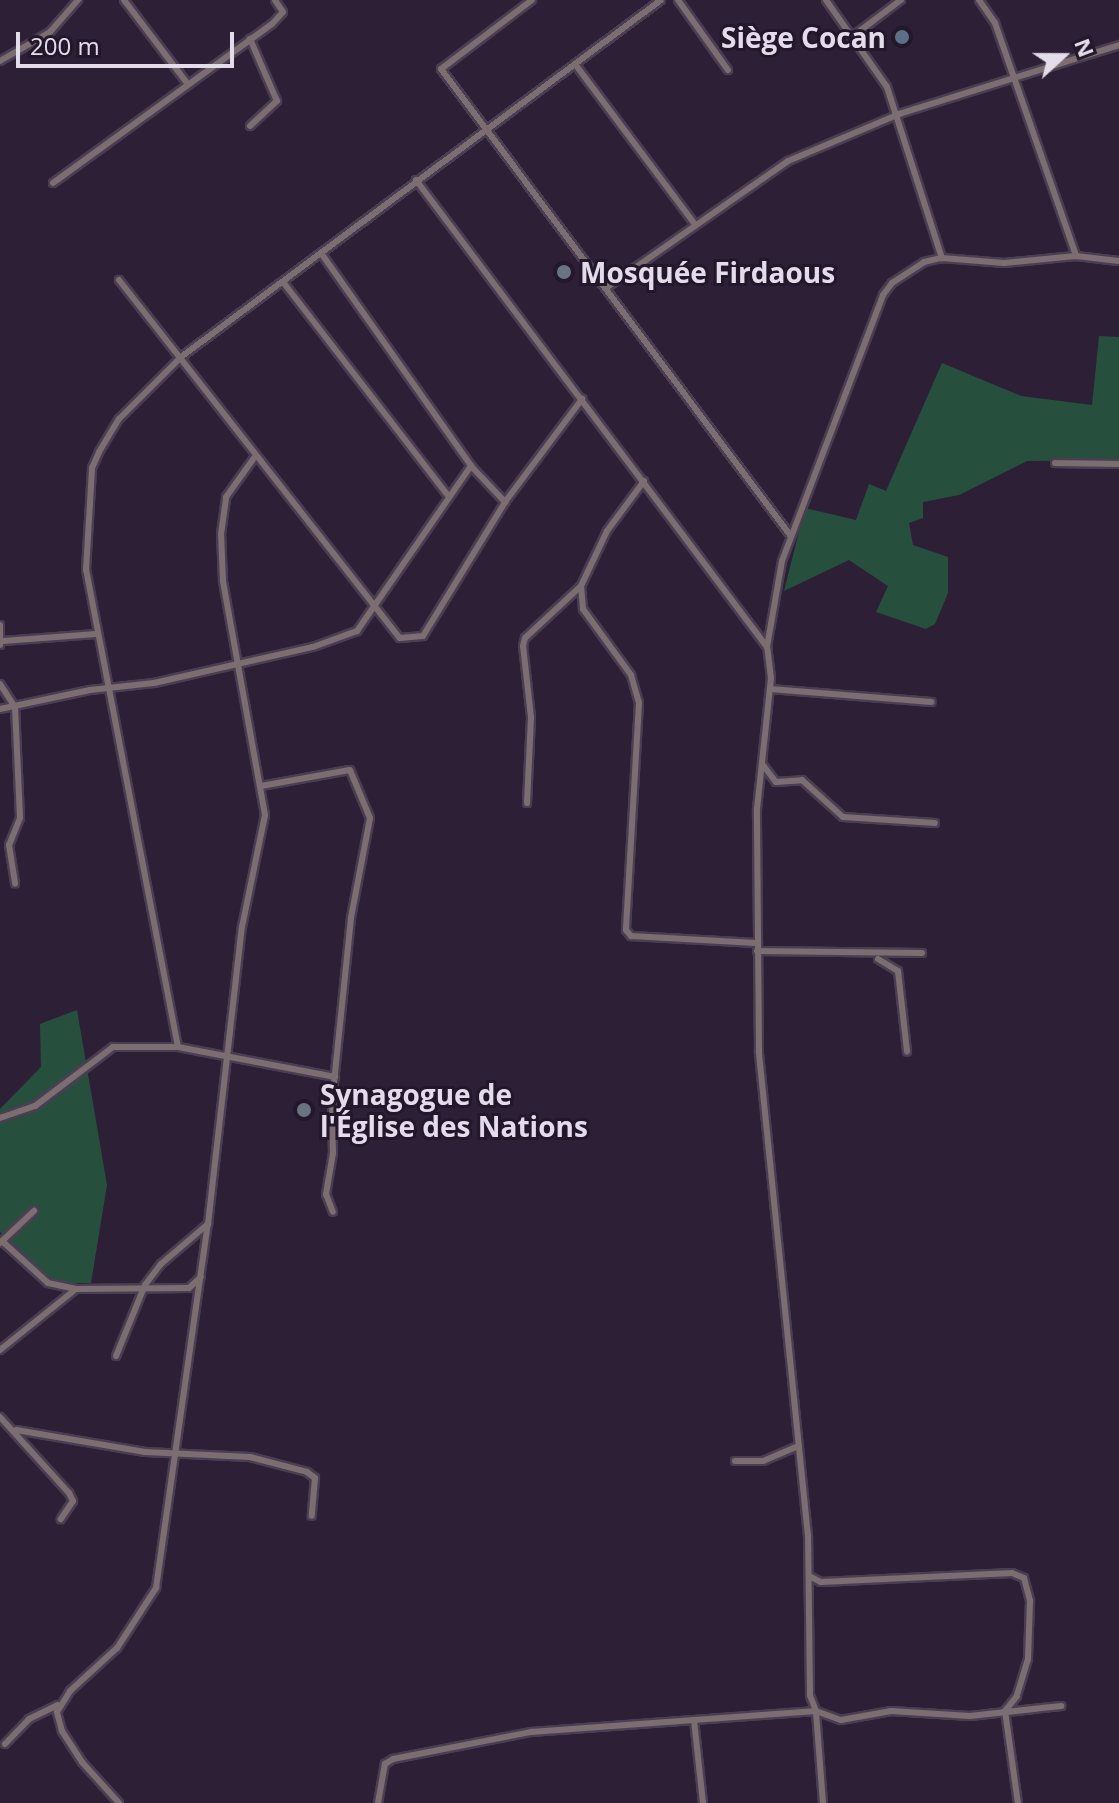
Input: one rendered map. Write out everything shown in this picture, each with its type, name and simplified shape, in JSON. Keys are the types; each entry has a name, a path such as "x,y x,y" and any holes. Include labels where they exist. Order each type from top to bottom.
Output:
{"street":[{"path":"0,61 50,32 78,0"},
{"path":"124,0 187,83"},
{"path":"53,183 283,12 275,0"},
{"path":"532,0 441,69 790,535"},
{"path":"178,1047 112,686 96,634 86,570 92,468 119,419 181,357 661,0"},
{"path":"678,0 728,70"},
{"path":"826,0 853,36 899,114 942,258"},
{"path":"853,36 901,0"},
{"path":"979,0 995,23 1076,256"},
{"path":"250,39 277,101 250,126"},
{"path":"606,288 694,223 788,161 899,114 1119,45"},
{"path":"575,64 694,223"},
{"path":"416,180 767,647"},
{"path":"321,253 471,466 505,502"},
{"path":"823,1803 816,1711 810,1695 809,1576 799,1446 759,1051 757,809 770,689 767,647 790,535 883,295 907,271 942,258 1004,263 1076,256 1119,261"},
{"path":"119,280 181,357 254,458 357,579 373,607 400,638 423,636 505,502 582,399"},
{"path":"283,282 447,494"},
{"path":"5,1744 29,1719 58,1705 117,1648 156,1588 208,1224 242,927 265,815 223,581 222,515 226,497 254,458"},
{"path":"1055,463 1119,464"},
{"path":"0,709 112,686 154,683 340,639 366,622 447,494 471,466"},
{"path":"527,803 531,717 523,646 525,638 581,586 607,531 644,481"},
{"path":"581,586 583,609 631,675 639,703 628,934 887,960 898,971 907,1051"},
{"path":"0,625 2,643 96,634"},
{"path":"0,684 15,707 20,818 9,845 15,884"},
{"path":"770,689 931,702"},
{"path":"763,765 776,782 802,780 843,817 935,823"},
{"path":"261,786 350,770 370,818 351,918 335,1077 326,1194 333,1212"},
{"path":"867,956 922,953"},
{"path":"0,1118 35,1106 113,1047 178,1047 335,1077"},
{"path":"34,1211 1,1242 48,1283 76,1289 145,1285 189,1288 201,1277"},
{"path":"116,1356 145,1285 161,1264 208,1224"},
{"path":"0,1350 76,1289"},
{"path":"0,1417 16,1430 69,1493 73,1501 61,1519"},
{"path":"16,1430 176,1455 250,1457 307,1472 315,1478 312,1516"},
{"path":"735,1461 763,1461 799,1446"},
{"path":"809,1576 821,1582 1021,1575 1030,1601 1028,1659 1017,1696 1005,1711 1018,1803"},
{"path":"58,1705 62,1731 82,1762 119,1803"},
{"path":"378,1803 385,1764 407,1755 495,1743 531,1732 816,1711 841,1720 891,1711 970,1716 1061,1706"},
{"path":"694,1720 703,1803"}],"green space":[{"path":"1099,336 1119,337 1119,460 1027,461 959,495 923,502 923,518 909,523 913,545 948,557 948,593 935,624 926,629 876,612 888,586 849,560 784,591 805,508 856,520 869,484 886,491 942,363 1021,396 1092,405"},
{"path":"77,1010 107,1185 91,1283 56,1283 0,1232 0,1109 41,1067 40,1024"}],"place":[{"name":"Siège Cocan","path":"902,37"},
{"name":"Mosquée Firdaous","path":"564,272"},
{"name":"Synagogue de l'Église des Nations","path":"304,1110"}]}
